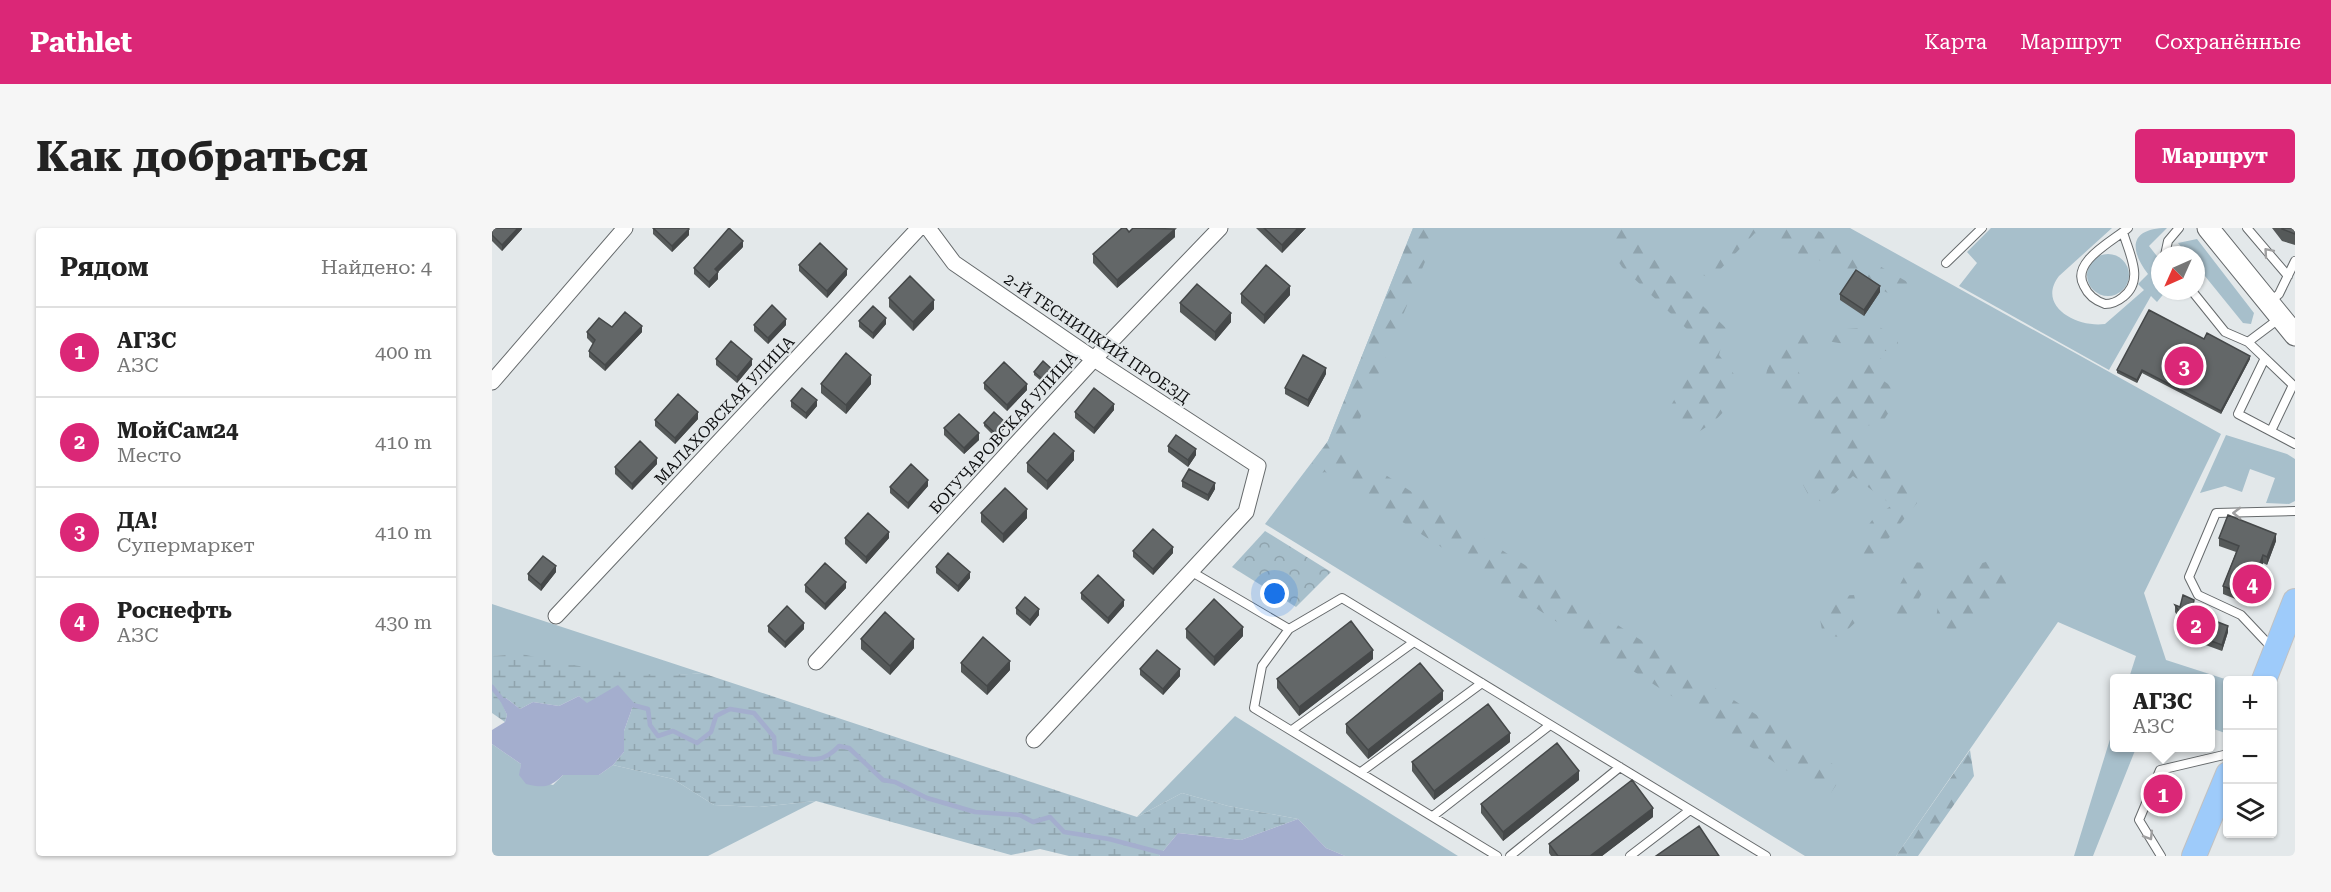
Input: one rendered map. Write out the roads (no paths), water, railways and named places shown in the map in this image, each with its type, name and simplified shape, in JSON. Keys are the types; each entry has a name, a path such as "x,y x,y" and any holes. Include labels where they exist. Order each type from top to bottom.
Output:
{"main road":[{"path":"2214,230 2295,335"},
{"path":"2266,676 2295,601"},
{"path":"2194,856 2224,784"}],"street":[{"path":"492,382 625,228"},
{"name":"МАЛАХОВСКАЯ УЛИЦА","path":"556,616 919,228"},
{"name":"2-Й ТЕСНИЦКИЙ ПРОЕЗД","path":"928,228 954,263 1094,359 1258,466 1246,512 1192,572"},
{"name":"БОГУЧАРОВСКАЯ УЛИЦА","path":"816,662 1094,359 1220,228"},
{"path":"1034,740 1192,572"}],"lane":[{"path":"1946,263 1982,228"},
{"path":"2167,246 2168,241 2179,228"},
{"path":"2247,228 2288,276"},
{"path":"2126,230 2135,271 2134,283 2121,298 2105,304 2086,291 2082,283 2081,272 2089,259 2126,230"},
{"path":"2248,342 2275,310 2279,294 2294,262"},
{"path":"2199,300 2225,332 2248,342 2294,387 2271,431"},
{"path":"2265,358 2238,413 2293,444"},
{"path":"2276,651 2241,615 2198,595 2189,577 2216,513 2295,511"},
{"path":"1192,572 1289,629"},
{"path":"1497,856 1254,708 1262,666 1289,629 1342,598 1761,855"},
{"path":"1292,730 1414,642"},
{"path":"1361,772 1482,683"},
{"path":"1433,816 1550,724"},
{"path":"2161,856 2139,820 2160,770 2223,755"},
{"path":"1510,856 1620,767"},
{"path":"1630,856 1690,810"}],"water":[{"path":"618,685 634,703 624,731 624,752 613,765 599,775 563,775 546,786 526,784 519,775 521,764 492,744 492,730 505,722 507,715 499,698 506,698 520,709 533,702 559,706 579,696 587,703"},
{"path":"1298,819 1326,848 1345,856 1159,856 1178,833 1241,840"}],"waterway":[{"path":"492,687 503,701"},
{"path":"629,704 648,709 650,725 658,736 673,731 697,743 711,732 716,716 730,709 754,713 774,737 775,752 817,759 831,753 839,746 849,748 883,780 895,782 927,798 975,812 1020,815 1033,822 1050,817 1064,832 1109,839 1162,853"}],"place":[{"name":"ДА!","path":"2184,366"},
{"name":"Роснефть","path":"2252,584"},
{"name":"МойСам24","path":"2196,625"},
{"name":"АГЗС","path":"2163,794"}]}
